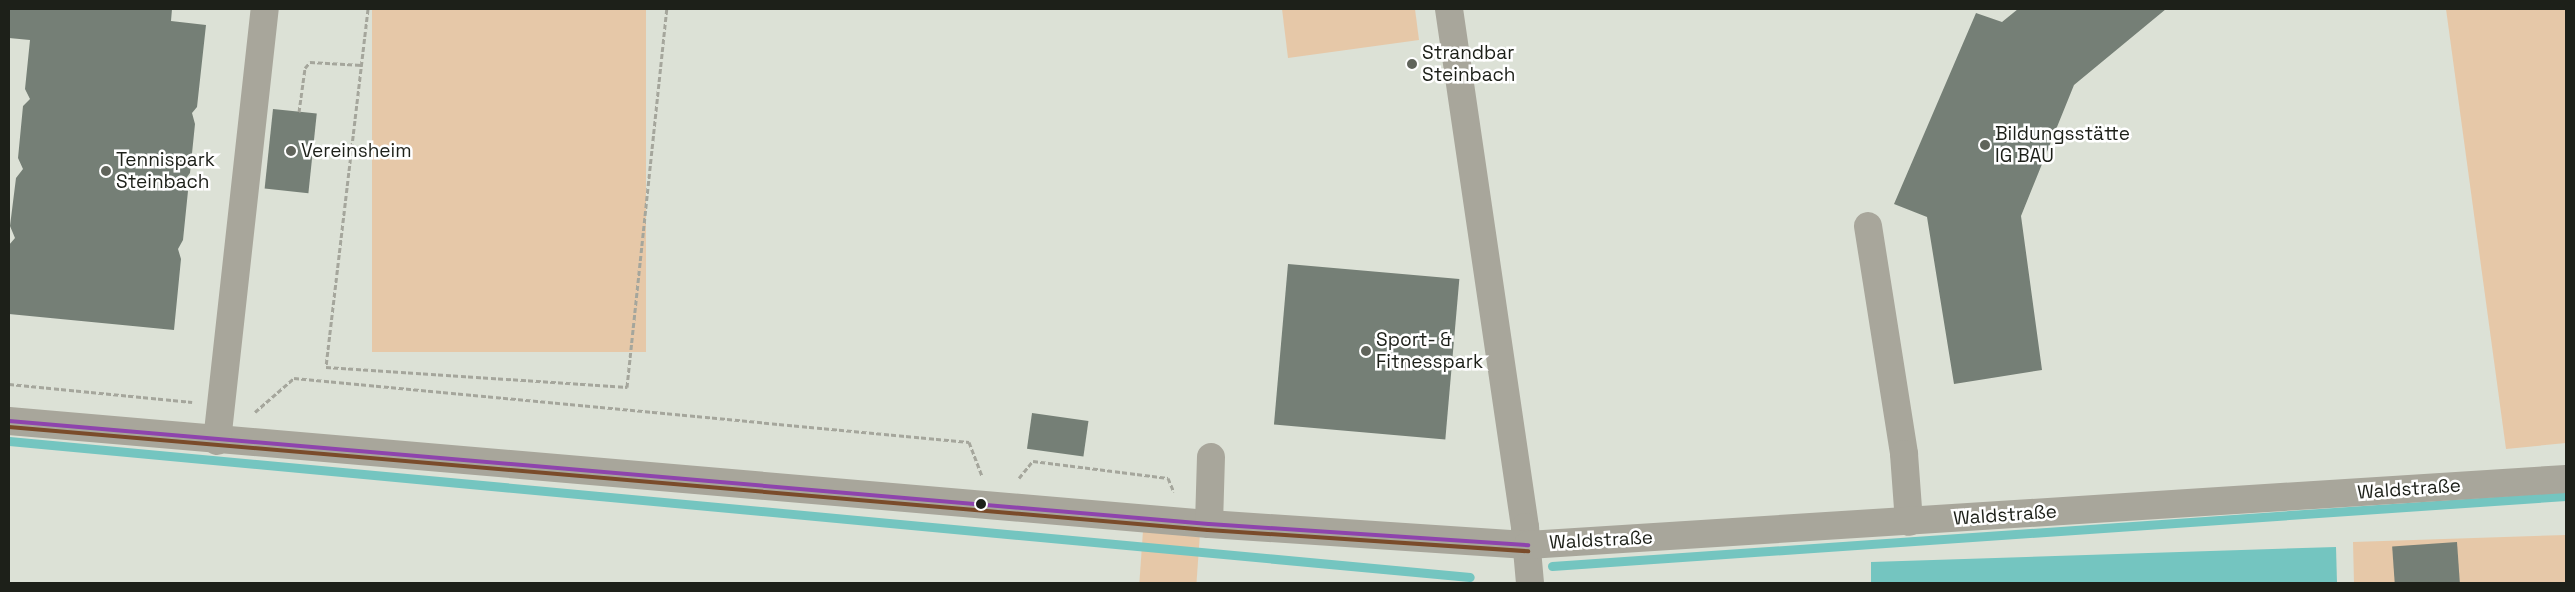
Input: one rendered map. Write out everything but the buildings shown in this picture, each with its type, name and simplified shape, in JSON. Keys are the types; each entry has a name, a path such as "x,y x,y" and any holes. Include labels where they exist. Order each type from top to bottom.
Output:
{"street":[{"path":"219,441 221,404 265,9"},
{"path":"1449,9 1528,544 1530,583"},
{"path":"1868,226 1904,454 1909,522"},
{"name":"Waldstraße","path":"9,421 219,441 1209,524 1528,544 1909,522 2566,479"},
{"path":"1209,524 1211,457"}],"path":[{"path":"368,9 326,367 627,387 668,9"},
{"path":"299,112 305,68 310,62 362,65"},
{"path":"219,441 294,378 969,442 982,477 991,478"},
{"path":"9,384 260,408"},
{"path":"1008,479 1017,480 1033,461 1168,478 1176,495"}],"shaded area":[{"path":"372,9 646,9 646,352 372,352"},
{"path":"1282,9 1415,9 1419,40 1288,58"},
{"path":"2446,9 2566,9 2566,443 2506,449"},
{"path":"1143,531 1200,535 1197,583 1139,583"},
{"path":"2566,535 2566,583 2354,583 2353,542"}],"water":[{"path":"2336,547 2337,583 1871,583 1871,562"}],"waterway":[{"path":"9,441 1470,577"},
{"path":"1552,566 2566,496"}],"transit line":[{"path":"9,421 1209,524 1528,545"},
{"path":"9,427 1208,530 1528,551"}],"place":[{"name":"Strandbar Steinbach","path":"1412,64"},
{"name":"Bildungsstätte IG BAU","path":"1985,145"},
{"name":"Vereinsheim","path":"291,151"},
{"name":"Tennispark Steinbach","path":"106,171"},
{"name":"Sport- & Fitnesspark","path":"1366,351"}]}
